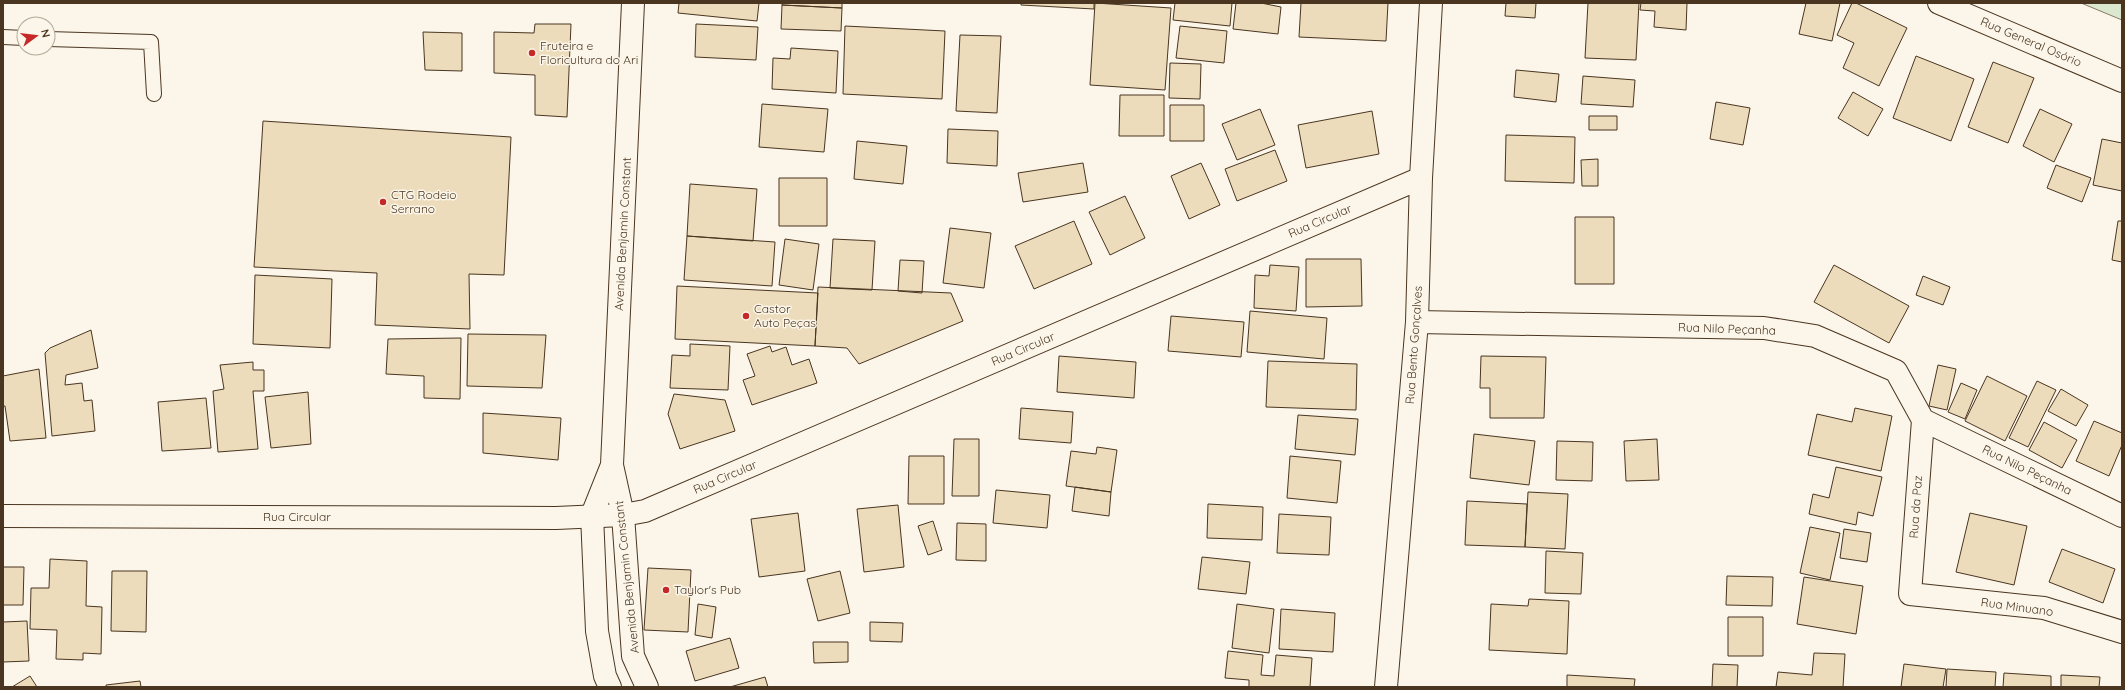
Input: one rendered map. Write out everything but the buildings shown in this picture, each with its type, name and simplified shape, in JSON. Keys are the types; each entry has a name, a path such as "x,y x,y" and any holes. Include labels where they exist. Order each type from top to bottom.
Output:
{"street":[{"name":"Avenida Benjamin Constant","path":"633,3 612,465 623,515 633,656 647,687"},
{"name":"Rua Bento Gonçalves","path":"1386,687 1417,322 1421,178 1431,3"},
{"name":"Rua General Osório","path":"1939,3 2122,81"},
{"name":"Rua Circular","path":"3,516 556,518 592,515 623,515 653,508 1421,178"},
{"name":"Rua Nilo Peçanha","path":"1417,322 1764,328 1815,336 1896,371 1923,420 2122,516"},
{"name":"Rua da Paz","path":"1910,594 1923,420"},
{"name":"Avenida Benjamin Constant","path":"610,687 604,676 597,631 592,515 612,465"},
{"name":"Rua Minuano","path":"1910,594 2044,608 2122,632"}],"lane":[{"path":"3,37 16,38"},
{"path":"56,39 151,42 154,94"}],"green space":[{"path":"2081,3 2122,3 2122,20"}],"place":[{"name":"Fruteira e Floricultura do Ari","path":"532,53"},
{"name":"CTG Rodeio Serrano","path":"383,202"},
{"name":"Castor Auto Peças","path":"746,316"},
{"name":"Taylor's Pub","path":"666,590"}]}
